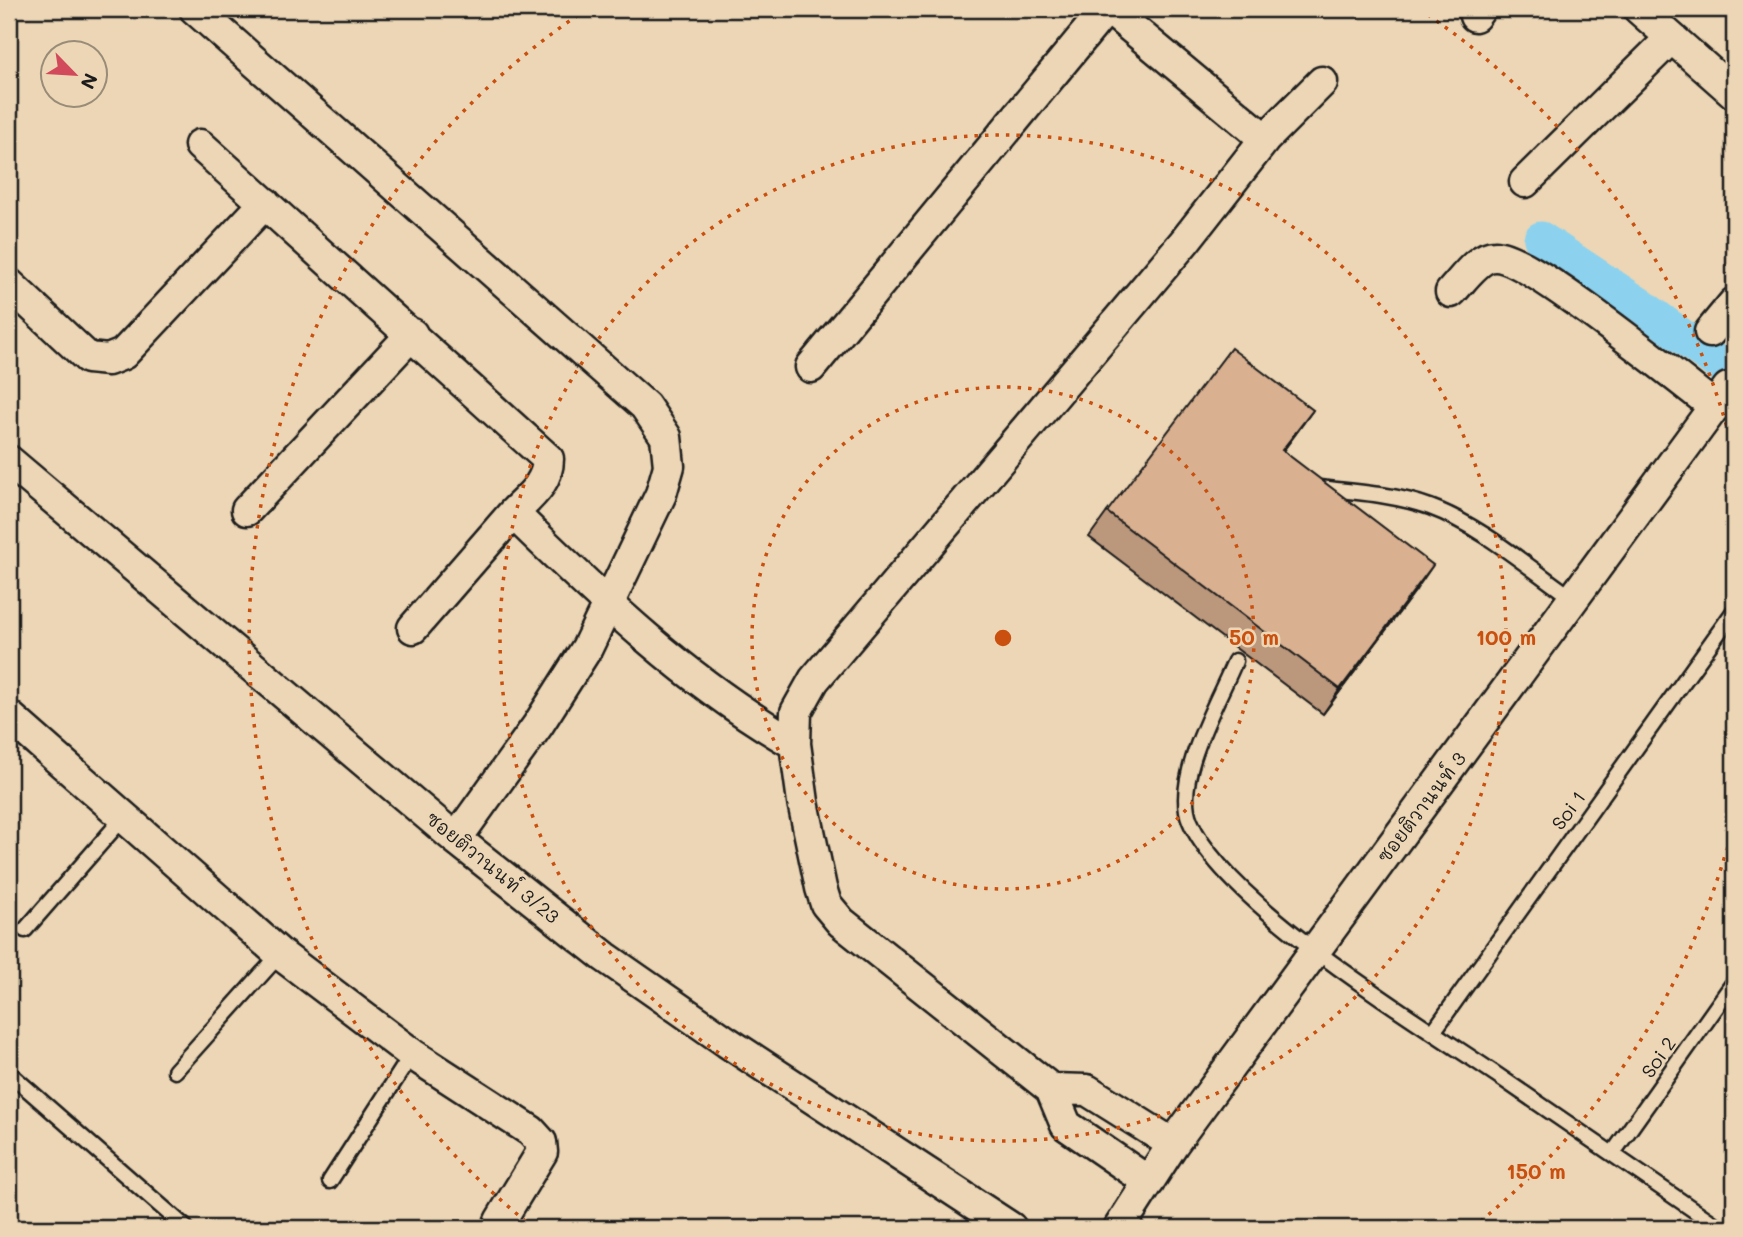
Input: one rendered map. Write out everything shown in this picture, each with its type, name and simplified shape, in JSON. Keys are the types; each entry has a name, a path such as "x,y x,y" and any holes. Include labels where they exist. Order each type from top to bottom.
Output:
{"street":[{"path":"195,9 645,406 666,437 669,466 661,494 609,606 538,725 456,839"},
{"path":"811,367 1107,9 1265,139"},
{"path":"1639,9 1671,25 1734,93"},
{"path":"1525,183 1671,25"},
{"path":"1149,1182 1066,1125 1051,1089 841,922 826,904 803,802 795,744 796,712 814,680 1185,241 1265,139 1322,82"},
{"path":"200,145 548,458 548,471 542,484 513,513 413,628"},
{"path":"9,284 88,358 108,360 123,354 265,203"},
{"name":"ซอยติวานนท์ 3","path":"1119,1228 1173,1144 1315,948 1576,600 1722,397 1527,268 1505,257 1492,255 1481,260 1451,292"},
{"path":"1710,332 1734,303"},
{"path":"247,510 412,334"},
{"name":"ซอยติวานนท์ 3/23","path":"9,461 456,839 605,957 1012,1228"},
{"path":"513,513 609,606 706,687 795,744"},
{"path":"9,716 280,954 411,1054 531,1130 541,1142 542,1152 500,1222 504,1228"},
{"path":"1051,1089 1087,1090 1173,1144"}],"lane":[{"path":"1299,486 1380,495 1430,507 1469,527 1576,600"},
{"name":"Soi 1","path":"1433,1032 1734,611"},
{"path":"1235,661 1192,762 1186,789 1189,820 1209,852 1242,889 1315,948 1720,1228"},
{"path":"25,930 123,818"},
{"path":"175,1071 280,954"},
{"name":"Soi 2","path":"1613,1153 1734,982"},
{"path":"330,1181 411,1054"},
{"path":"9,1073 186,1228"}],"building":[{"path":"1231,348 1313,410 1282,450 1433,565 1340,689 1107,512"}],"waterway":[{"path":"1541,239 1639,304 1734,375"}]}
